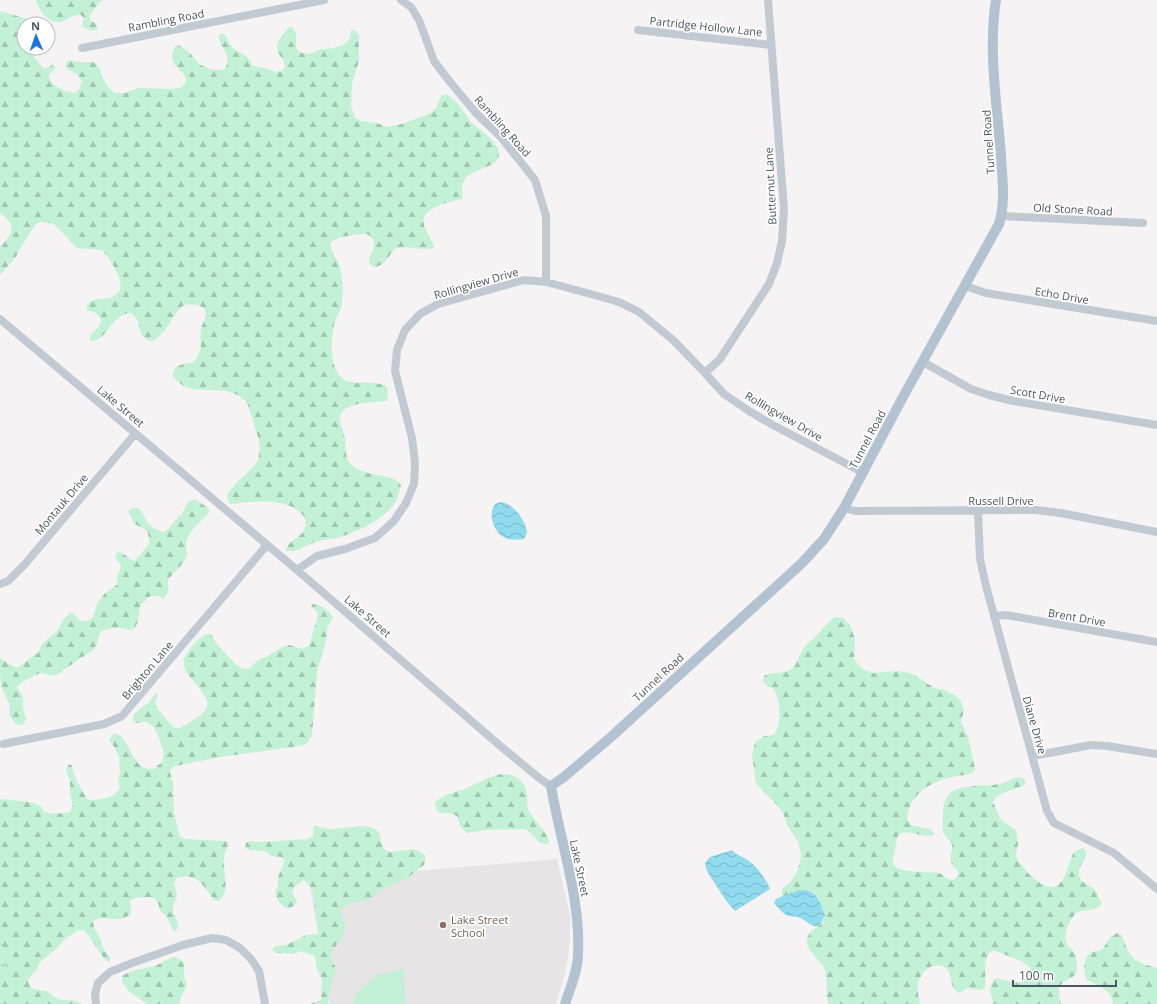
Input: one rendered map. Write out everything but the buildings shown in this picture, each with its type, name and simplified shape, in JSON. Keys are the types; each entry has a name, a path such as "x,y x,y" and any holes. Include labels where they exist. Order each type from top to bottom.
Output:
{"main road":[{"name":"Tunnel Road","path":"551,786 564,777 605,742 802,563 824,539 844,508 862,472 989,243 1002,216 1004,200 992,31 996,0"},
{"name":"Lake Street","path":"551,786 573,895 578,931 578,956 576,972 566,1004"}],"street":[{"name":"Rambling Road","path":"82,48 296,3 324,0"},
{"name":"Rambling Road","path":"401,0 411,7 419,20 434,61 476,113 500,136 535,180 546,216 546,282"},
{"name":"Butternut Lane","path":"705,373 720,359 769,284 777,263 782,241 784,209 768,0"},
{"name":"Partridge Hollow Lane","path":"638,30 771,45"},
{"name":"Old Stone Road","path":"1002,216 1143,223"},
{"name":"Rollingview Drive","path":"297,570 318,556 345,549 375,538 394,521 406,503 414,484 416,463 412,438 395,371 397,350 405,330 420,314 438,304 524,280 546,282 619,302 639,312 672,340 724,394 749,411 862,472"},
{"name":"Echo Drive","path":"965,286 986,293 1157,321"},
{"name":"Lake Street","path":"0,319 297,570 498,744 551,786"},
{"name":"Scott Drive","path":"923,362 970,388 988,395 1013,401 1157,425"},
{"name":"Montauk Drive","path":"0,584 8,580 26,564 135,434"},
{"name":"Russell Drive","path":"844,508 855,511 1036,510 1061,513 1157,532"},
{"name":"Diane Drive","path":"978,511 980,559 1047,811 1054,823 1114,853 1157,889"},
{"name":"Brighton Lane","path":"3,744 104,724 122,716 266,545"},
{"name":"Brent Drive","path":"994,616 1006,615 1157,642"},
{"path":"1032,756 1091,745 1157,754"},
{"path":"96,1004 95,994 98,983 110,972 183,945 212,938 226,940 240,948 251,960 259,971 265,1004"}],"shaded area":[{"name":"Lake Street School","path":"557,859 570,915 570,936 568,958 556,1004 330,1004 309,880"}],"green space":[{"path":"36,0 104,0 100,2 90,15 90,20 97,26 97,29 92,31 83,27 82,25 84,18 81,15 75,15 60,22 56,22 56,16 45,16 39,8"},
{"path":"0,11 17,16 16,56 33,56 43,68 48,68 53,64 56,68 49,75 52,82 66,91 74,93 78,91 82,82 78,75 66,68 65,63 69,60 95,63 100,69 102,77 109,88 115,93 125,93 138,88 170,89 183,87 186,81 183,73 172,59 175,46 177,45 189,52 205,68 222,70 226,67 227,61 226,53 221,44 219,35 223,33 232,47 248,58 253,66 275,72 282,71 285,67 284,61 278,52 277,45 289,27 292,27 296,33 296,48 307,54 344,44 351,35 351,30 354,30 359,35 359,61 352,83 351,106 355,118 361,121 377,123 387,127 402,124 431,113 436,108 441,96 446,94 451,97 473,124 491,139 498,149 499,155 494,163 468,175 465,178 462,186 463,199 437,206 426,214 424,225 434,248 396,248 381,265 374,267 369,261 374,246 374,240 367,234 343,237 331,242 331,249 339,265 342,276 343,293 342,305 334,325 332,338 332,353 335,367 342,378 347,381 379,384 384,385 388,389 387,401 353,405 342,412 340,419 345,438 347,459 354,467 361,471 391,478 401,485 395,503 384,515 369,525 344,536 314,542 300,549 291,551 286,551 287,547 301,534 305,528 306,524 302,514 291,506 284,504 270,502 247,502 230,504 228,500 227,495 236,483 258,461 260,447 247,402 238,395 226,391 193,389 182,385 173,377 173,373 177,367 194,362 201,350 201,330 206,316 205,310 194,304 181,307 158,338 152,341 144,338 135,316 131,313 124,314 114,322 101,337 90,341 90,336 100,325 101,319 96,313 87,310 87,305 94,300 107,299 116,295 120,290 120,280 112,263 102,250 77,248 55,225 41,222 36,224 15,258 0,275 0,247 12,230 9,222 0,213"},
{"path":"195,499 210,511 189,534 186,543 187,556 168,580 167,595 163,599 159,596 150,596 140,606 138,622 134,629 129,630 112,628 101,631 96,646 93,650 56,675 40,673 22,682 17,687 23,696 23,708 26,719 23,725 16,724 9,715 9,702 1,684 0,658 14,667 19,667 38,653 42,644 58,630 63,620 70,613 74,614 80,621 88,621 93,617 97,604 105,593 117,585 121,567 120,563 115,558 117,552 122,553 135,561 149,544 147,531 133,523 128,512 130,510 138,508 153,528 164,532 183,512 188,502"},
{"path":"313,604 324,608 333,618 327,628 326,641 317,671 312,736 306,744 220,757 180,765 172,767 170,772 173,783 174,813 180,837 185,839 228,842 224,858 226,887 222,897 218,901 214,900 203,885 195,879 190,877 177,878 174,883 177,896 173,906 173,912 178,928 174,932 166,915 160,911 158,903 154,898 135,898 130,901 131,913 127,917 122,919 102,918 93,921 94,928 100,938 104,950 110,957 110,962 105,960 84,930 77,931 66,938 57,948 40,962 37,969 28,980 30,987 48,992 61,1000 75,1001 82,1004 0,1004 0,799 31,802 42,807 44,812 47,813 57,814 70,812 73,805 70,795 70,781 66,769 69,764 72,766 76,780 88,800 102,799 114,795 120,788 118,779 120,772 119,757 109,740 113,734 119,735 123,739 139,764 146,768 154,769 162,762 164,753 158,735 153,726 145,721 135,723 133,718 134,714 149,702 156,693 158,696 155,702 157,708 174,728 184,726 203,713 207,705 206,698 189,676 185,668 184,660 187,653 201,637 211,634 216,643 236,665 244,669 249,669 258,660 268,656 284,646 289,645 302,649 309,646 318,615 311,606"},
{"path":"836,617 843,618 850,625 855,639 854,658 858,665 864,670 874,673 897,671 909,673 918,677 934,688 945,690 956,696 961,701 964,710 961,722 968,737 975,769 974,772 936,782 922,790 916,796 909,810 907,819 911,825 930,829 935,834 929,836 909,832 900,833 897,839 893,858 895,867 913,871 938,873 951,880 954,880 959,874 951,860 952,844 943,832 943,813 945,800 948,795 961,788 1000,784 1017,777 1025,780 1025,785 999,795 993,802 1001,820 1016,830 1018,846 1016,855 1027,872 1040,883 1053,887 1061,882 1074,852 1082,848 1086,851 1086,856 1079,871 1079,875 1081,880 1094,889 1102,903 1097,908 1077,912 1066,931 1065,935 1067,944 1075,955 1077,969 1076,974 1062,983 1060,987 1059,994 1061,1004 993,1004 990,989 993,980 997,978 1013,982 1022,981 1029,975 1031,968 1021,961 993,950 987,957 985,967 985,988 980,990 968,988 959,993 953,987 950,975 946,968 938,965 926,970 920,977 918,994 920,1004 828,1004 824,968 812,953 807,943 807,939 811,932 822,922 825,916 819,899 814,893 801,892 782,897 782,889 796,874 800,863 801,855 799,843 787,825 784,815 777,805 756,783 752,755 755,742 764,736 774,735 777,731 779,719 780,712 776,693 773,688 768,687 763,681 764,676 786,672 793,668 805,646 829,621"},
{"path":"503,774 512,775 523,783 527,791 528,809 548,838 548,844 540,842 524,829 485,830 467,833 460,826 457,816 450,813 439,813 436,809 435,802 443,797 489,778"},
{"path":"315,826 330,829 367,826 379,832 383,848 385,850 390,852 414,849 425,856 425,864 406,879 380,890 369,900 351,903 340,910 346,927 341,939 331,953 331,960 336,970 332,981 328,1004 310,1004 321,1000 322,979 317,970 315,956 301,951 294,954 276,953 272,950 275,946 286,945 306,935 318,934 313,890 304,880 295,886 292,892 297,902 296,904 289,909 284,907 278,901 275,893 278,885 278,877 284,860 281,857 272,856 265,851 250,850 245,848 246,843 249,841 262,842 308,839 313,836 313,829"},
{"path":"0,926 8,973 0,972"},
{"path":"1117,933 1122,935 1127,949 1133,958 1137,961 1157,968 1157,1004 1113,1004 1107,991 1087,980 1084,969 1087,957 1092,952 1102,950 1110,938"},
{"path":"175,957 184,962 184,976 187,986 179,1004 148,1004 128,991 122,981 122,976 130,972 155,966 167,959"},
{"path":"403,969 406,1004 352,1004 356,994 377,975"}],"water":[{"path":"501,502 506,503 518,513 526,527 527,532 524,539 513,540 505,538 498,533 492,520 492,511 495,504"},
{"path":"732,850 757,868 770,889 735,911 727,902 708,873 705,863 710,857"},
{"path":"799,890 805,890 817,897 825,915 819,925 813,926 803,919 787,915 783,913 774,903 776,899"}],"place":[{"name":"Lake Street School","path":"443,925"}]}
